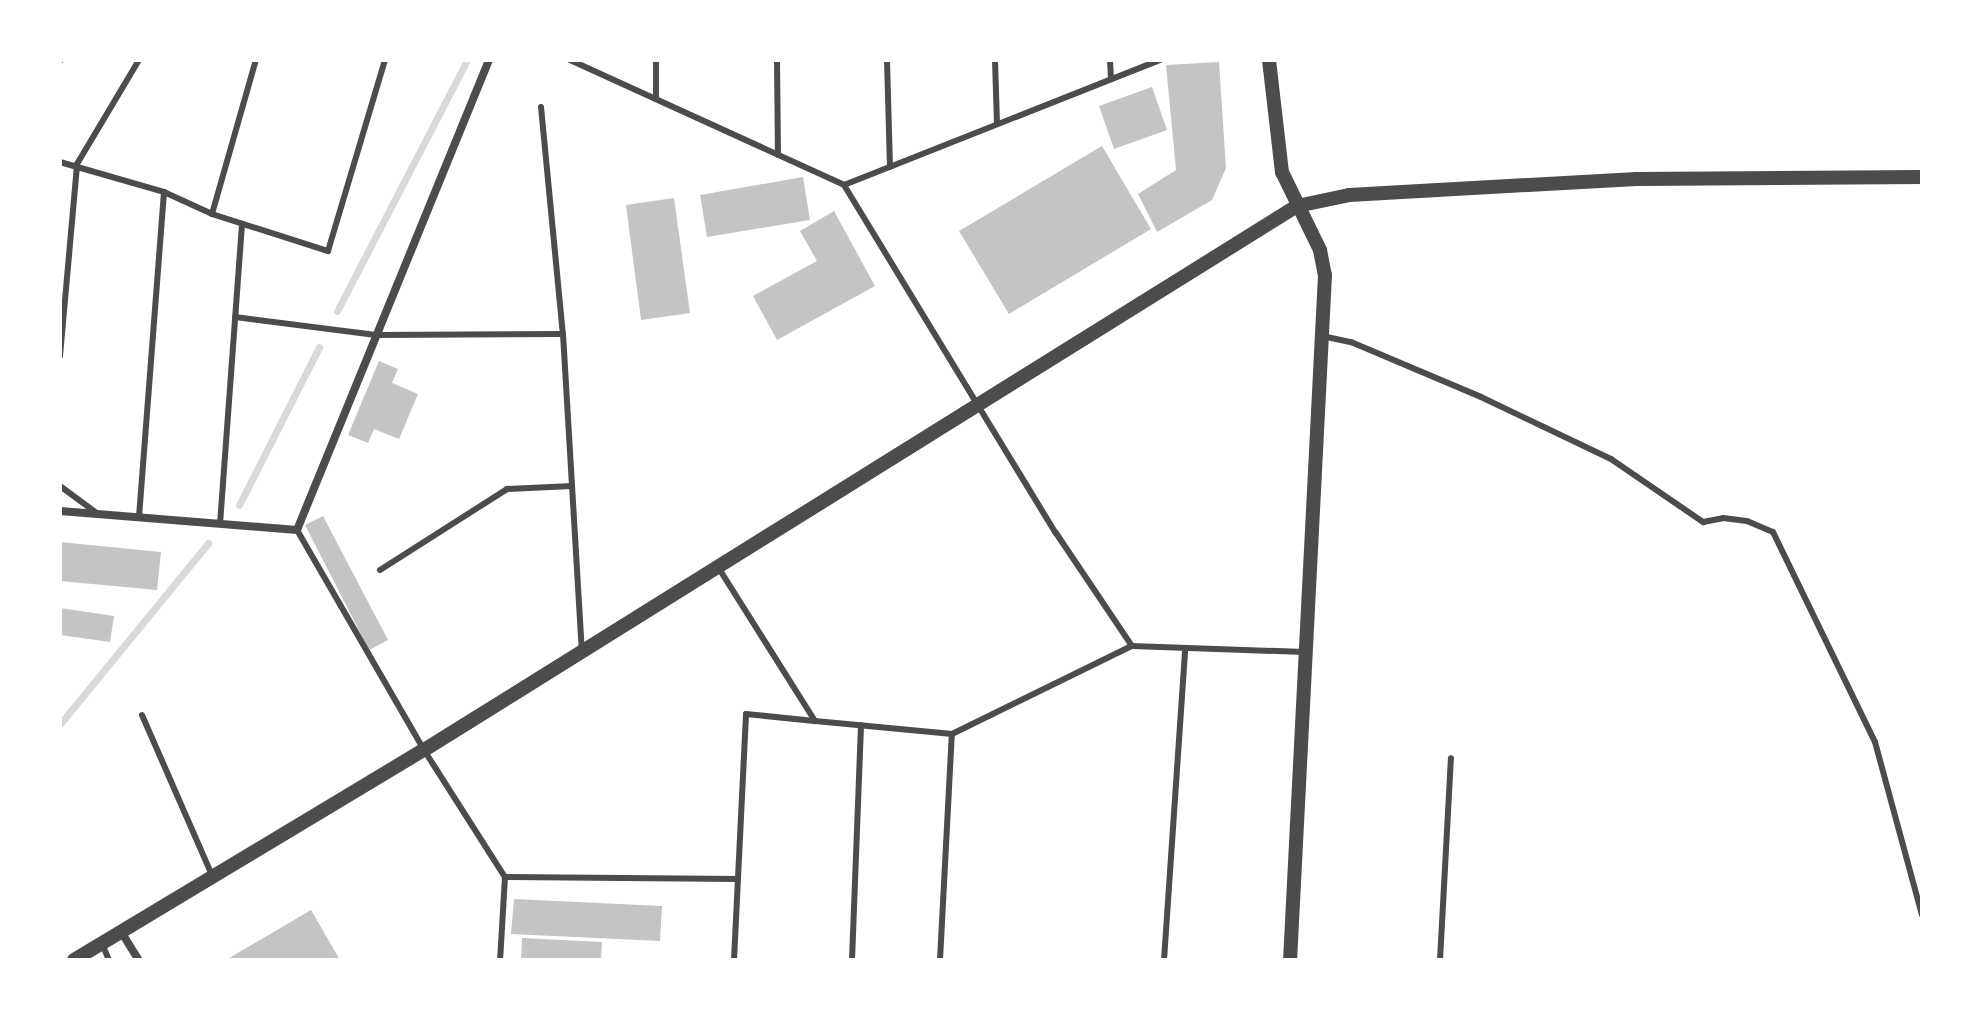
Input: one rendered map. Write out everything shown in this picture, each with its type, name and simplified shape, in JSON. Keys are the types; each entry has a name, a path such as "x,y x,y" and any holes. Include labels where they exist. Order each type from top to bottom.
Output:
{"street":[{"path":"60,511 297,530 489,60"},
{"path":"1269,60 1282,172 1320,250 1325,275 1290,960"},
{"path":"74,960 424,750 1297,206 1349,195 1637,179 1922,177"},
{"path":"120,930 139,960"}],"lane":[{"path":"60,356 77,164 139,60"},
{"path":"212,214 256,60"},
{"path":"60,162 77,164 164,192 212,214 328,251 385,60"},
{"path":"570,60 844,185 978,405 1132,646"},
{"path":"656,60 656,99"},
{"path":"777,60 778,155"},
{"path":"887,60 890,167"},
{"path":"995,60 997,124"},
{"path":"1110,60 1111,79"},
{"path":"844,185 1160,60"},
{"path":"541,107 563,334 582,651"},
{"path":"139,517 164,192"},
{"path":"220,524 242,224"},
{"path":"235,317 376,335 563,334"},
{"path":"1322,336 1351,342 1438,379 1611,459 1703,522 1723,518 1747,521 1773,532 1875,742 1922,915"},
{"path":"60,486 98,514"},
{"path":"380,570 507,489 572,486"},
{"path":"297,530 424,750 505,877 500,960"},
{"path":"718,566 815,721"},
{"path":"734,960 746,714 952,734 1132,646 1306,652"},
{"path":"1164,960 1185,650"},
{"path":"142,715 212,875"},
{"path":"852,960 861,725"},
{"path":"940,960 952,734"},
{"path":"1440,960 1451,758"},
{"path":"505,877 738,879"},
{"path":"101,942 109,960"}],"building":[{"path":"1219,62 1226,168 1212,200 1157,232 1138,194 1176,170 1166,65"},
{"path":"1152,87 1167,130 1114,149 1099,106"},
{"path":"1102,146 1151,229 1009,314 959,231"},
{"path":"803,177 810,220 707,237 700,195"},
{"path":"674,198 690,313 641,320 626,205"},
{"path":"834,211 875,286 777,340 753,296 817,261 800,231"},
{"path":"379,361 398,369 392,383 418,394 399,439 374,429 368,443 348,435"},
{"path":"323,516 388,640 369,650 305,525"},
{"path":"60,542 161,552 157,590 60,581"},
{"path":"60,608 114,616 110,642 60,635"},
{"path":"514,899 662,906 660,941 511,934"},
{"path":"311,910 340,960 226,960"},
{"path":"522,938 602,942 601,960 521,960"}],"waterway":[{"path":"337,311 467,60"},
{"path":"239,505 319,347"},
{"path":"60,724 208,543"}]}
